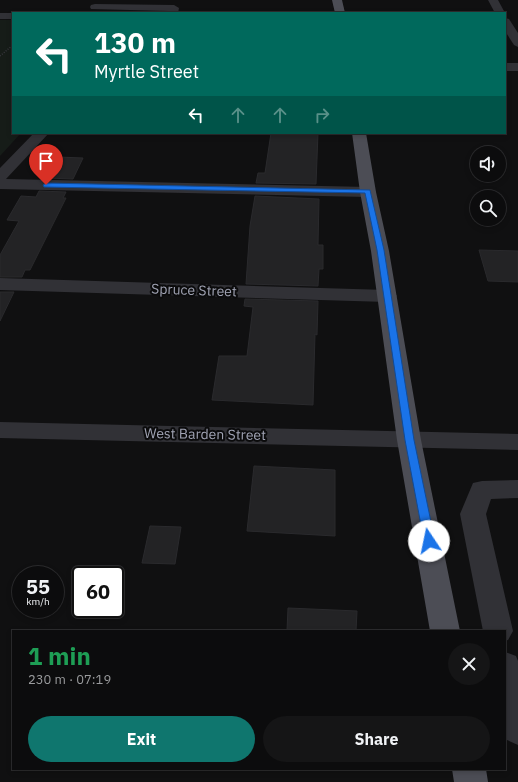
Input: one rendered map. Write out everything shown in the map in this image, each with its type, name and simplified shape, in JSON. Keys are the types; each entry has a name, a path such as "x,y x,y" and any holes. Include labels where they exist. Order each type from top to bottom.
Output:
{"main road":[{"path":"338,0 340,12"},
{"path":"359,134 368,192 380,250 409,440 445,630"},
{"path":"469,770 472,782"}],"street":[{"path":"493,0 499,12"},
{"path":"95,7 174,8 173,12"},
{"path":"0,16 12,16"},
{"path":"506,23 518,43"},
{"path":"506,67 518,67"},
{"path":"0,178 41,134"},
{"path":"0,178 368,192"},
{"name":"Spruce Street","path":"0,284 387,296"},
{"name":"West Barden Street","path":"0,430 373,437 409,440 518,442"},
{"path":"498,630 473,514 482,490 518,490"},
{"path":"506,671 518,729"}],"path":[{"path":"0,56 12,45"}],"shaded area":[{"path":"0,20 12,20 12,134 20,134 0,156"}],"building":[{"path":"271,134 318,134 316,184 256,183 258,173 265,173"},
{"path":"58,157 83,158 73,179 46,178"},
{"path":"39,191 66,192 63,198 66,198 30,270 25,270 22,277 0,277 0,255 19,221 7,220 21,196 36,197"},
{"path":"255,196 319,199 318,245 323,245 323,269 319,269 318,286 246,284 250,226"},
{"path":"479,250 518,251 518,282 488,281"},
{"path":"0,292 14,292 0,321"},
{"path":"245,299 318,301 317,335 315,334 313,405 212,400 219,356 247,356 253,307 244,306"},
{"path":"254,466 335,470 335,536 247,531"},
{"path":"150,526 181,527 175,564 142,563"},
{"path":"288,608 357,611 356,630 287,630"}],"route":[{"path":"46,185 368,192 380,250 409,440 429,541"}]}
